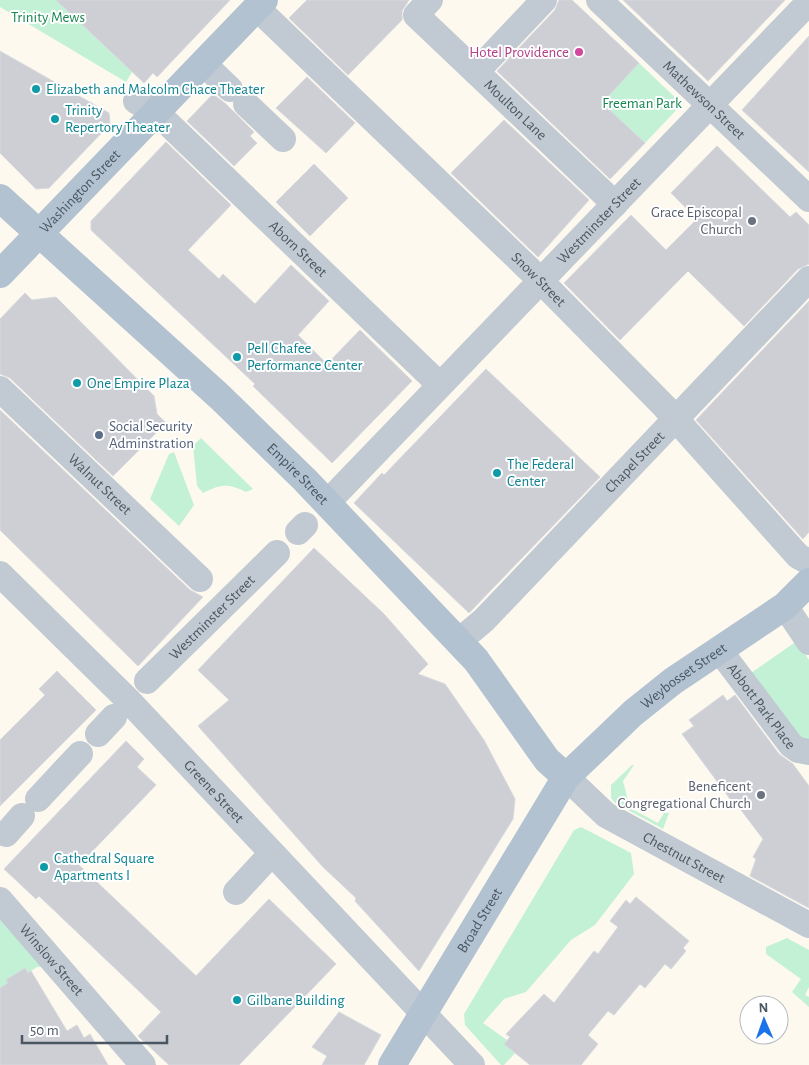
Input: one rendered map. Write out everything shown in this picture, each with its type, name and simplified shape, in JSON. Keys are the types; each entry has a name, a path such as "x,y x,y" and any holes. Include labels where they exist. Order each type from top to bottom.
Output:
{"main road":[{"name":"Washington Street","path":"0,274 40,232 146,107 203,64 260,4"},
{"name":"Empire Street","path":"0,198 40,232 252,428 327,503 459,641 484,670 547,760 566,777"},
{"name":"Weybosset Street","path":"566,777 646,702 673,681 785,606 809,582"},
{"name":"Broad Street","path":"392,1065 566,777"}],"street":[{"path":"476,72 544,0"},
{"name":"Mathewson Street","path":"599,0 809,199"},
{"name":"Snow Street","path":"260,4 541,280 674,419 798,556 809,562"},
{"name":"Moulton Lane","path":"423,7 476,72 615,204"},
{"name":"Westminster Street","path":"327,503 802,8"},
{"path":"203,64 283,139"},
{"name":"Aborn Street","path":"146,107 440,385"},
{"name":"Chapel Street","path":"459,641 484,620 809,279"},
{"name":"Walnut Street","path":"0,389 200,579"},
{"name":"Westminster Street","path":"147,681 276,553"},
{"name":"Greene Street","path":"0,574 128,700 472,1065"},
{"path":"785,606 809,642"},
{"name":"Abbott Park Place","path":"720,651 791,745 798,750 809,752"},
{"path":"22,816 80,754"},
{"name":"Chestnut Street","path":"566,777 590,802 606,814 809,925"},
{"path":"236,892 272,853"},
{"name":"Winslow Street","path":"0,900 143,1065"}],"shaded area":[{"path":"0,0 809,0 809,1065 0,1065"}],"green space":[{"name":"Trinity Mews","path":"0,0 56,0 132,72 126,82 0,7"},
{"name":"Freeman Park","path":"639,63 682,104 645,143 602,103"},
{"path":"201,438 253,489 246,492 234,487 220,486 203,493 197,486 193,446"},
{"path":"174,452 194,505 179,526 150,499 169,454"},
{"path":"797,641 809,660 809,740 803,739 748,675"},
{"path":"634,765 623,781 630,808 658,823 664,813 669,813 663,829 615,803 611,798 611,785"},
{"path":"581,827 631,853 634,874 595,925 571,940 526,992 504,999 483,1023 507,1040 504,1044 515,1053 504,1065 501,1065 465,1025 464,1014 574,830"},
{"path":"0,913 45,967 37,967 28,973 24,969 6,980 8,983 0,988"},
{"path":"787,938 809,950 809,987 805,995 809,997 809,1007 792,992 801,979 766,954 766,947"}],"building":[{"path":"56,0 230,0 157,77 153,73 144,83"},
{"path":"307,0 409,0 402,11 402,20 348,75 289,18"},
{"path":"559,0 572,0 639,63 602,103 645,143 610,179 497,71 555,10"},
{"path":"623,0 785,0 708,81"},
{"path":"809,36 809,172 742,110"},
{"name":"Trinity Repertory Theater","path":"0,51 109,113 110,124 49,188 36,189 0,153"},
{"path":"307,77 355,123 326,153 276,108"},
{"path":"213,94 226,104 254,132 250,136 257,143 234,166 187,121"},
{"path":"504,120 589,200 538,257 451,173"},
{"path":"166,142 231,205 188,250 219,279 223,274 255,304 291,265 329,301 298,335 327,364 360,330 412,381 332,463 253,386 255,384 91,230 91,221"},
{"path":"717,146 790,217 796,212 809,225 809,264 798,269 744,326 688,271 620,340 564,283 631,215 666,250 697,219 671,193"},
{"path":"314,164 348,198 310,236 276,202"},
{"name":"One Empire Plaza","path":"25,293 32,300 56,297 154,396 157,414 166,423 113,476 10,378 0,374 0,319"},
{"path":"809,301 809,532 803,539 696,420"},
{"name":"The Federal Center","path":"486,369 600,477 469,613 354,503 382,473 384,475"},
{"path":"0,410 190,590 203,597 138,666 0,530"},
{"path":"314,548 384,614 428,664 418,674 445,684 484,740 515,799 513,819 419,971 355,901 356,898 323,867 198,726 229,700 198,670"},
{"path":"57,671 96,710 0,806 0,740 45,695 39,689"},
{"name":"Beneficent Congregational Church","path":"723,695 727,701 735,695 779,754 793,764 809,786 809,908 750,876 756,859 753,857 763,839 735,802 733,803 682,734 694,726 689,720"},
{"path":"126,741 144,759 137,767 156,785 79,865 196,976 269,899 336,964 239,1065 169,1065 138,1036 161,1012 39,896 36,899 4,869"},
{"path":"636,897 689,941 683,948 686,951 671,969 665,964 645,988 640,984 614,1015 608,1011 588,1035 598,1044 581,1065 530,1065 504,1044 510,1037 506,1034 544,994 554,1003 594,951 598,954 618,927 610,921 626,900 630,904"},
{"path":"25,968 28,973 31,971 67,1031 77,1025 84,1038 90,1034 108,1065 0,1065 0,988 8,983 6,980"},
{"path":"339,1012 381,1035 364,1065 322,1065 327,1056 312,1047"}],"place":[{"name":"Hotel Providence","path":"579,52"},
{"name":"Elizabeth and Malcolm Chace Theater","path":"36,89"},
{"name":"Trinity Repertory Theater","path":"55,119"},
{"name":"Grace Episcopal Church","path":"752,221"},
{"name":"Pell Chafee Performance Center","path":"237,357"},
{"name":"One Empire Plaza","path":"77,383"},
{"name":"Social Security Adminstration","path":"99,435"},
{"name":"The Federal Center","path":"497,473"},
{"name":"Beneficent Congregational Church","path":"761,795"},
{"name":"Cathedral Square Apartments I","path":"44,867"},
{"name":"Gilbane Building","path":"237,1000"}]}
